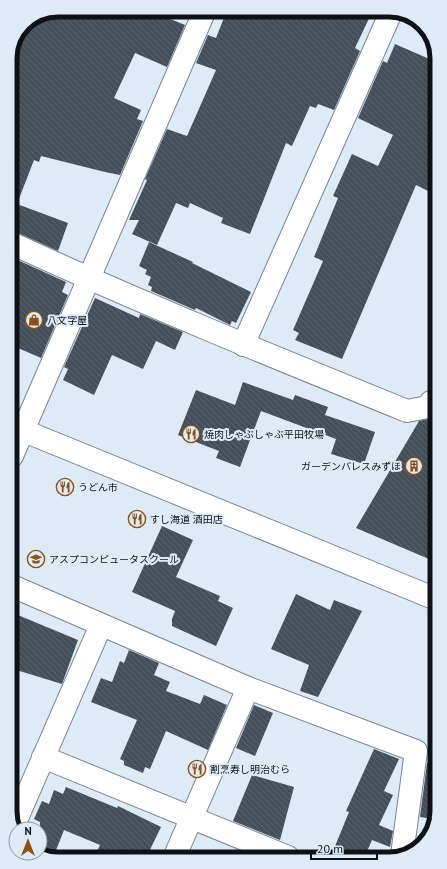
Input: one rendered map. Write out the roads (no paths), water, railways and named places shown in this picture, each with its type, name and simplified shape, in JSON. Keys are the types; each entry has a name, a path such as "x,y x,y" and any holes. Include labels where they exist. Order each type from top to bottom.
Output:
{"street":[{"path":"202,17 89,279 17,428 430,597"},
{"path":"243,345 389,17"},
{"path":"17,246 89,279 243,345 407,411 428,407 430,404"},
{"path":"17,588 248,688 416,751 403,850"},
{"path":"18,817 101,625"},
{"path":"177,852 248,688"},
{"path":"44,757 276,852"}],"place":[{"name":"八文字屋","path":"34,320"},
{"name":"焼肉しゃぶしゃぶ平田牧場","path":"191,434"},
{"name":"ガーデンパレスみずほ","path":"414,466"},
{"name":"うどん市","path":"65,487"},
{"name":"すし海道 酒田店","path":"137,519"},
{"name":"アスプコンピュータスクール","path":"36,559"},
{"name":"割烹寿し明治むら","path":"197,769"}]}
